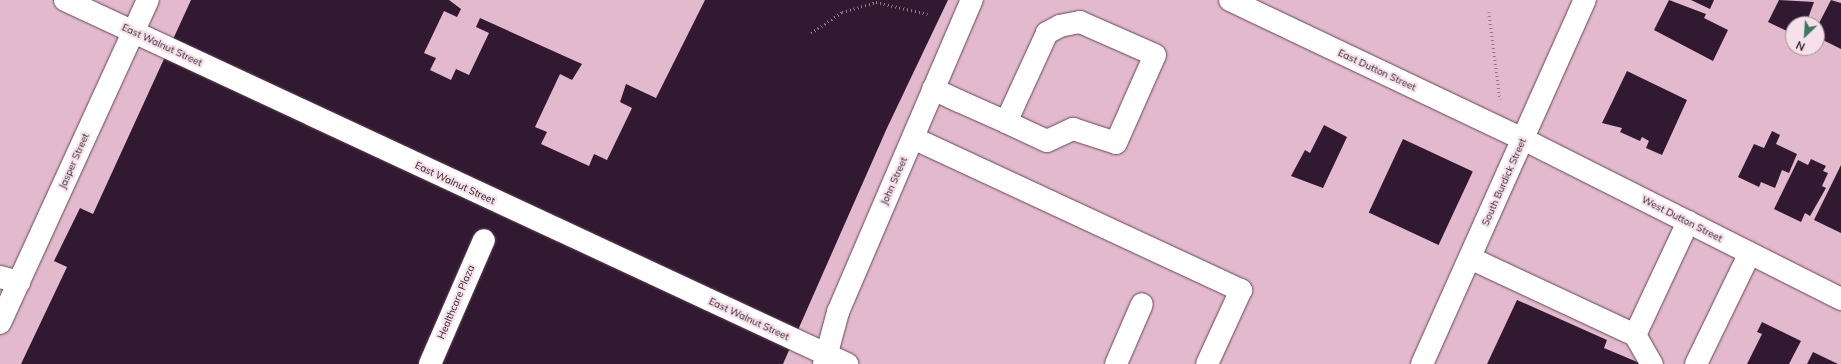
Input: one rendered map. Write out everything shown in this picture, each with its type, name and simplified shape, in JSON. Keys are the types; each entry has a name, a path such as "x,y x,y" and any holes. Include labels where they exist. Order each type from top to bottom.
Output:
{"street":[{"name":"East Walnut Street","path":"65,0 833,361"},
{"name":"Jasper Street","path":"0,323 10,279 148,0"},
{"name":"John Street","path":"833,361 838,312 972,0"},
{"name":"East Dutton Street","path":"1230,0 1523,139"},
{"name":"South Burdick Street","path":"1422,364 1585,0"},
{"path":"934,89 1047,141 1072,129 1116,143 1155,54 1080,22 1060,26 1047,33 1006,122"},
{"path":"913,138 1241,290 1207,364"},
{"name":"West Dutton Street","path":"1523,139 1841,299"},
{"path":"1634,335 1688,222"},
{"name":"Healthcare Plaza","path":"430,364 484,240"},
{"path":"1696,364 1750,253"},
{"path":"1470,258 1634,335 1652,364"},
{"path":"1116,364 1142,304"}],"path":[{"path":"811,33 842,12 876,2 928,14"},
{"path":"1489,12 1500,99"}],"building":[{"path":"191,0 449,0 461,9 457,17 444,11 424,53 436,58 430,70 451,80 456,69 469,75 489,33 476,27 480,18 582,64 572,80 560,74 535,127 547,132 541,144 589,166 594,154 607,160 632,108 620,102 626,84 656,98 705,0 948,0 887,128 783,364 21,364 67,267 54,261 80,208 93,214"},
{"path":"1669,0 1706,14 1704,18 1728,30 1713,61 1654,30"},
{"path":"1691,0 1714,0 1710,9"},
{"path":"1779,0 1814,2 1809,16 1785,16 1785,30 1768,22"},
{"path":"1831,0 1841,3 1841,49 1825,41 1825,16 1823,16"},
{"path":"1627,71 1687,100 1662,155 1646,148 1649,141 1642,137 1640,141 1620,132 1622,128 1602,123"},
{"path":"1324,125 1347,137 1323,188 1291,176 1305,150 1310,153"},
{"path":"1772,131 1780,135 1776,144 1797,154 1789,173 1782,170 1775,188 1761,182 1759,187 1738,177 1754,144 1764,148"},
{"path":"1403,139 1473,172 1439,245 1369,212"},
{"path":"1811,159 1826,166 1823,171 1828,173 1822,186 1826,188 1810,216 1805,213 1801,222 1774,209 1798,160 1808,165"},
{"path":"1841,165 1841,233 1814,220"},
{"path":"1517,300 1607,340 1604,348 1642,364 1487,364"},
{"path":"1762,322 1801,341 1789,364 1747,364 1762,334 1757,332"},
{"path":"1813,352 1838,364 1807,364"}]}
